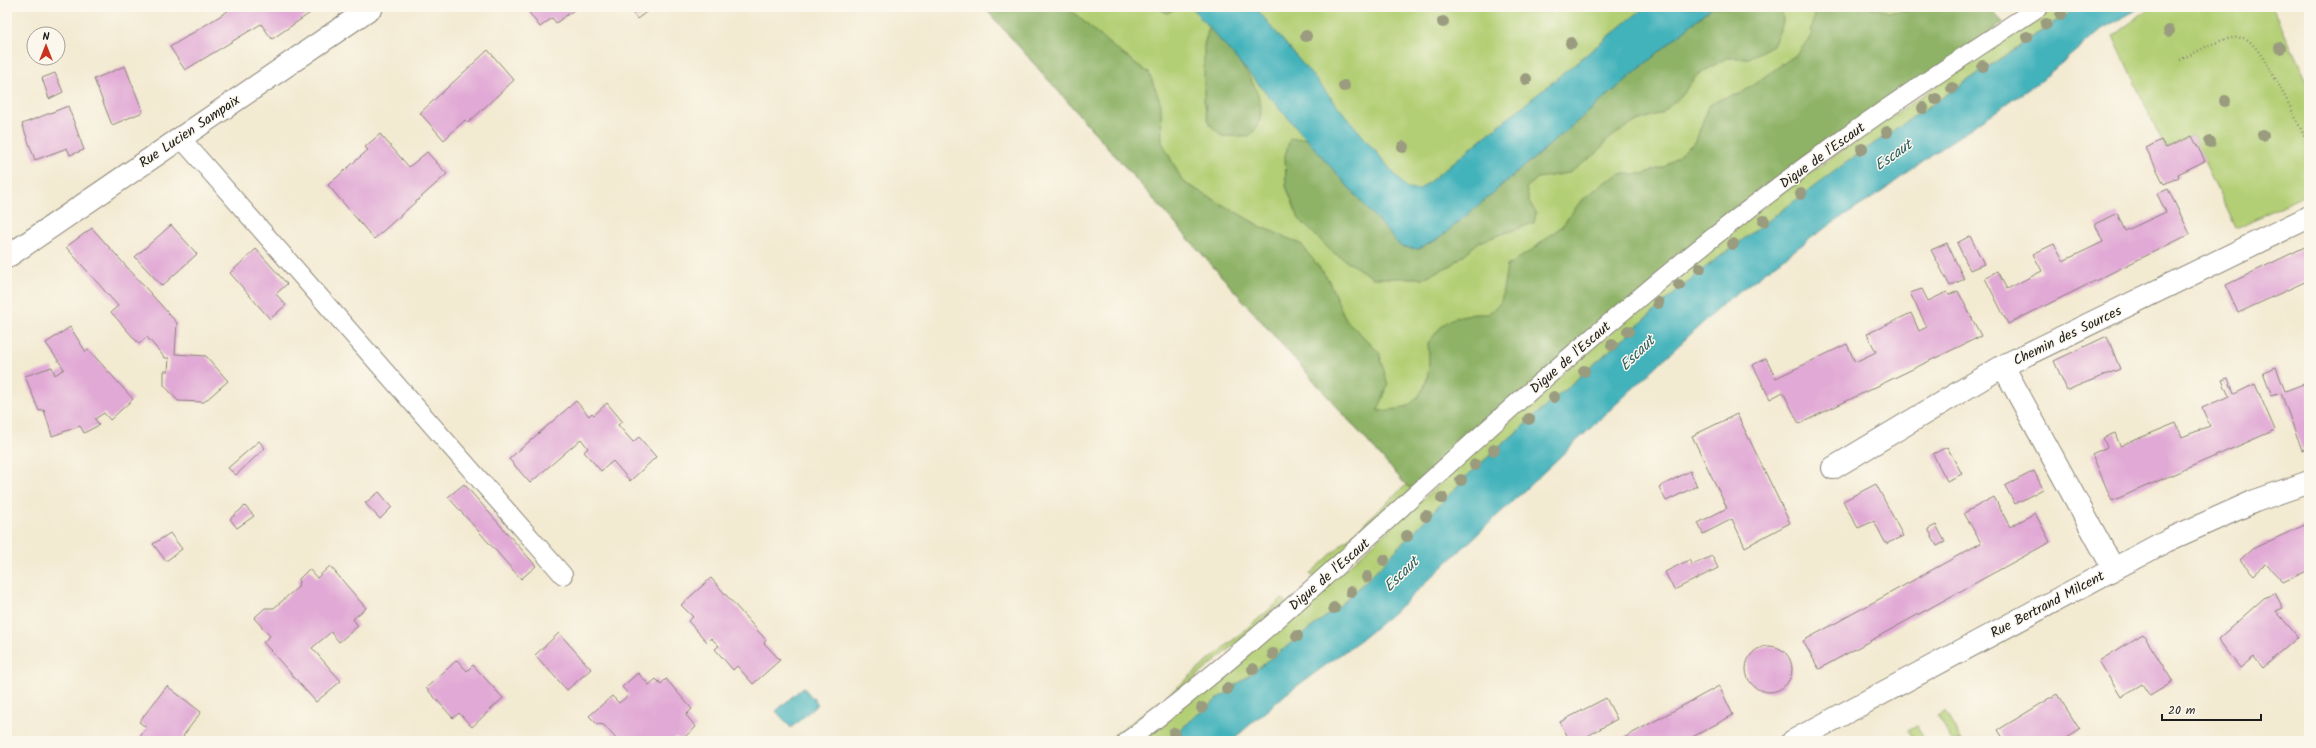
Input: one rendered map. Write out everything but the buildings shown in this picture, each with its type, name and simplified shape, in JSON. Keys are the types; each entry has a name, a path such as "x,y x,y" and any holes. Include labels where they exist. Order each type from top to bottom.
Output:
{"street":[{"name":"Rue Lucien Sampaix","path":"7,257 180,137 372,7"},
{"name":"Chemin des Sources","path":"1833,468 2004,366 2309,217"},
{"path":"2004,366 2113,568"},
{"name":"Rue Bertrand Milcent","path":"1793,741 2113,568 2216,518 2309,482"}],"lane":[{"name":"Digue de l'Escaut","path":"1126,741 1268,627 1366,542 1522,398 1684,260 1838,142 2039,7"},
{"path":"180,137 564,575"}],"path":[{"path":"2180,60 2228,38 2243,38 2250,40 2263,57 2309,146"}],"green space":[{"path":"984,7 1991,7 1407,485 1412,489 1314,578 1310,574 1406,485"},
{"path":"984,7 1067,7 1113,47 1149,73 1161,104 1162,142 1183,182 1260,226 1301,244 1328,279 1346,320 1379,352 1388,385 1378,411 1394,410 1406,407 1416,399 1425,385 1429,361 1428,343 1435,334 1441,327 1453,318 1468,315 1488,314 1501,302 1507,266 1532,250 1562,226 1580,202 1602,184 1620,174 1643,174 1666,166 1696,141 1708,106 1723,98 1740,94 1797,54 1811,36 1815,7 1870,7 1889,12 1910,11 1912,7 1991,7 2003,23 1834,138 1412,489 1406,485"},
{"path":"1155,7 1179,7 1167,13"},
{"path":"1712,7 1782,7 1783,23 1773,45 1749,58 1727,58 1697,75 1681,96 1662,113 1637,121 1608,139 1596,154 1569,173 1538,178 1526,188 1529,201 1536,213 1534,223 1479,242 1452,265 1423,278 1373,278 1331,251 1299,219 1286,186 1285,155 1290,139 1306,138 1401,246 1419,249 1441,237"},
{"path":"2051,7 2077,7 1907,121 1698,273 1471,472 1372,575 1337,608 1197,715 1168,741 1138,741 1314,597 1583,355 1779,194"},
{"path":"2151,7 2272,7 2309,85 2309,193 2236,228 2192,136 2165,148 2113,36"},
{"path":"1209,27 1237,59 1254,86 1259,99 1261,112 1258,124 1249,137 1222,136 1209,124 1204,101 1204,45"},
{"path":"1282,599 1286,602 1146,719 1116,741 1106,741 1156,705"},
{"path":"1945,712 1962,741 1952,741 1937,716"},
{"path":"1917,726 1926,741 1915,741 1908,731"}],"water":[{"path":"1191,7 1255,7 1407,189 1419,190 1645,7 1712,7 1441,237 1419,249 1401,247"},
{"name":"Escaut","path":"2077,7 2142,7 2102,29 2039,82 1931,155 1883,191 1818,233 1726,301 1400,607 1363,638 1286,694 1231,741 1168,741 1197,715 1337,608 1372,575 1471,472 1698,273 1851,159"},
{"path":"803,687 818,704 791,728 776,711"}]}
